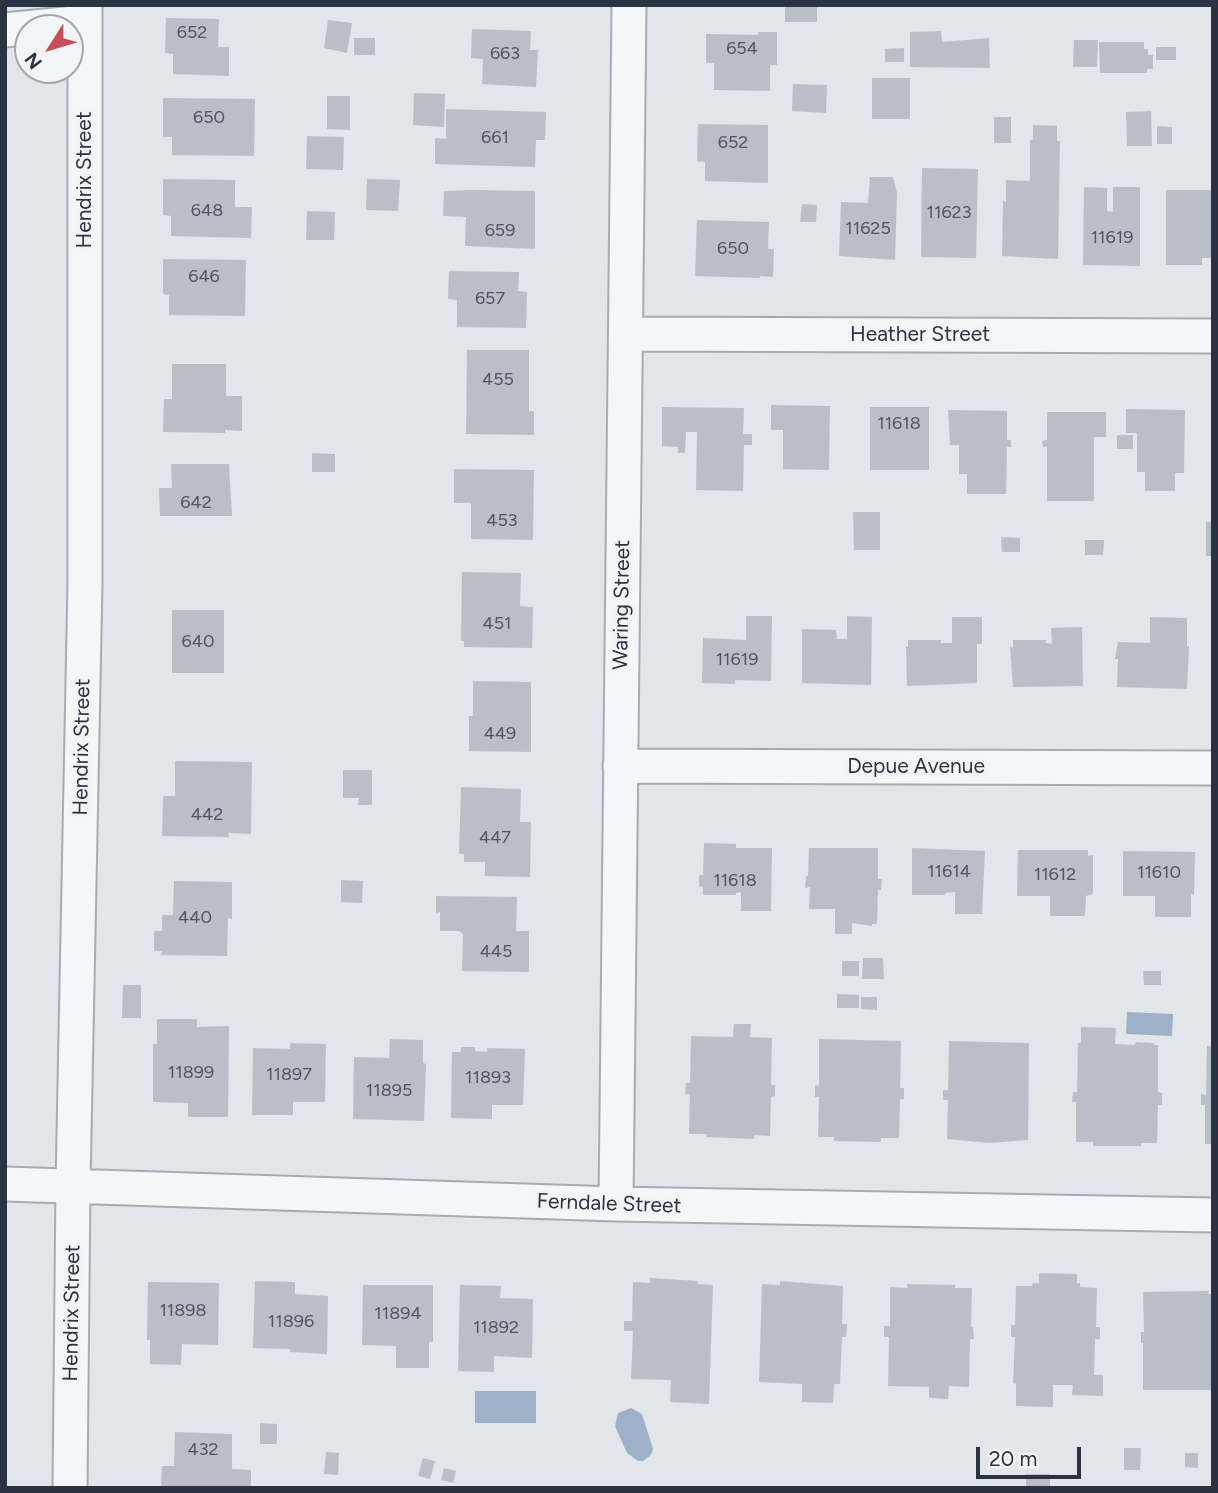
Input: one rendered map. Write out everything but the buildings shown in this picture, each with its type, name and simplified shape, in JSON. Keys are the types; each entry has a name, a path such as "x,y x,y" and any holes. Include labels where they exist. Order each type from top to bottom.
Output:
{"street":[{"name":"Waring Street","path":"616,1204 629,5"},
{"path":"5,30 85,14"},
{"name":"Hendrix Street","path":"70,1488 85,582 85,14"},
{"name":"Heather Street","path":"627,334 1213,336"},
{"name":"Depue Avenue","path":"620,766 1213,768"},
{"name":"Ferndale Street","path":"5,1184 616,1204 1213,1216"}],"water":[{"path":"1127,1012 1173,1014 1172,1036 1126,1034"},
{"path":"475,1391 536,1391 536,1423 475,1423"},
{"path":"631,1408 642,1414 653,1449 651,1455 643,1461 638,1461 627,1453 615,1426 618,1413"}]}
